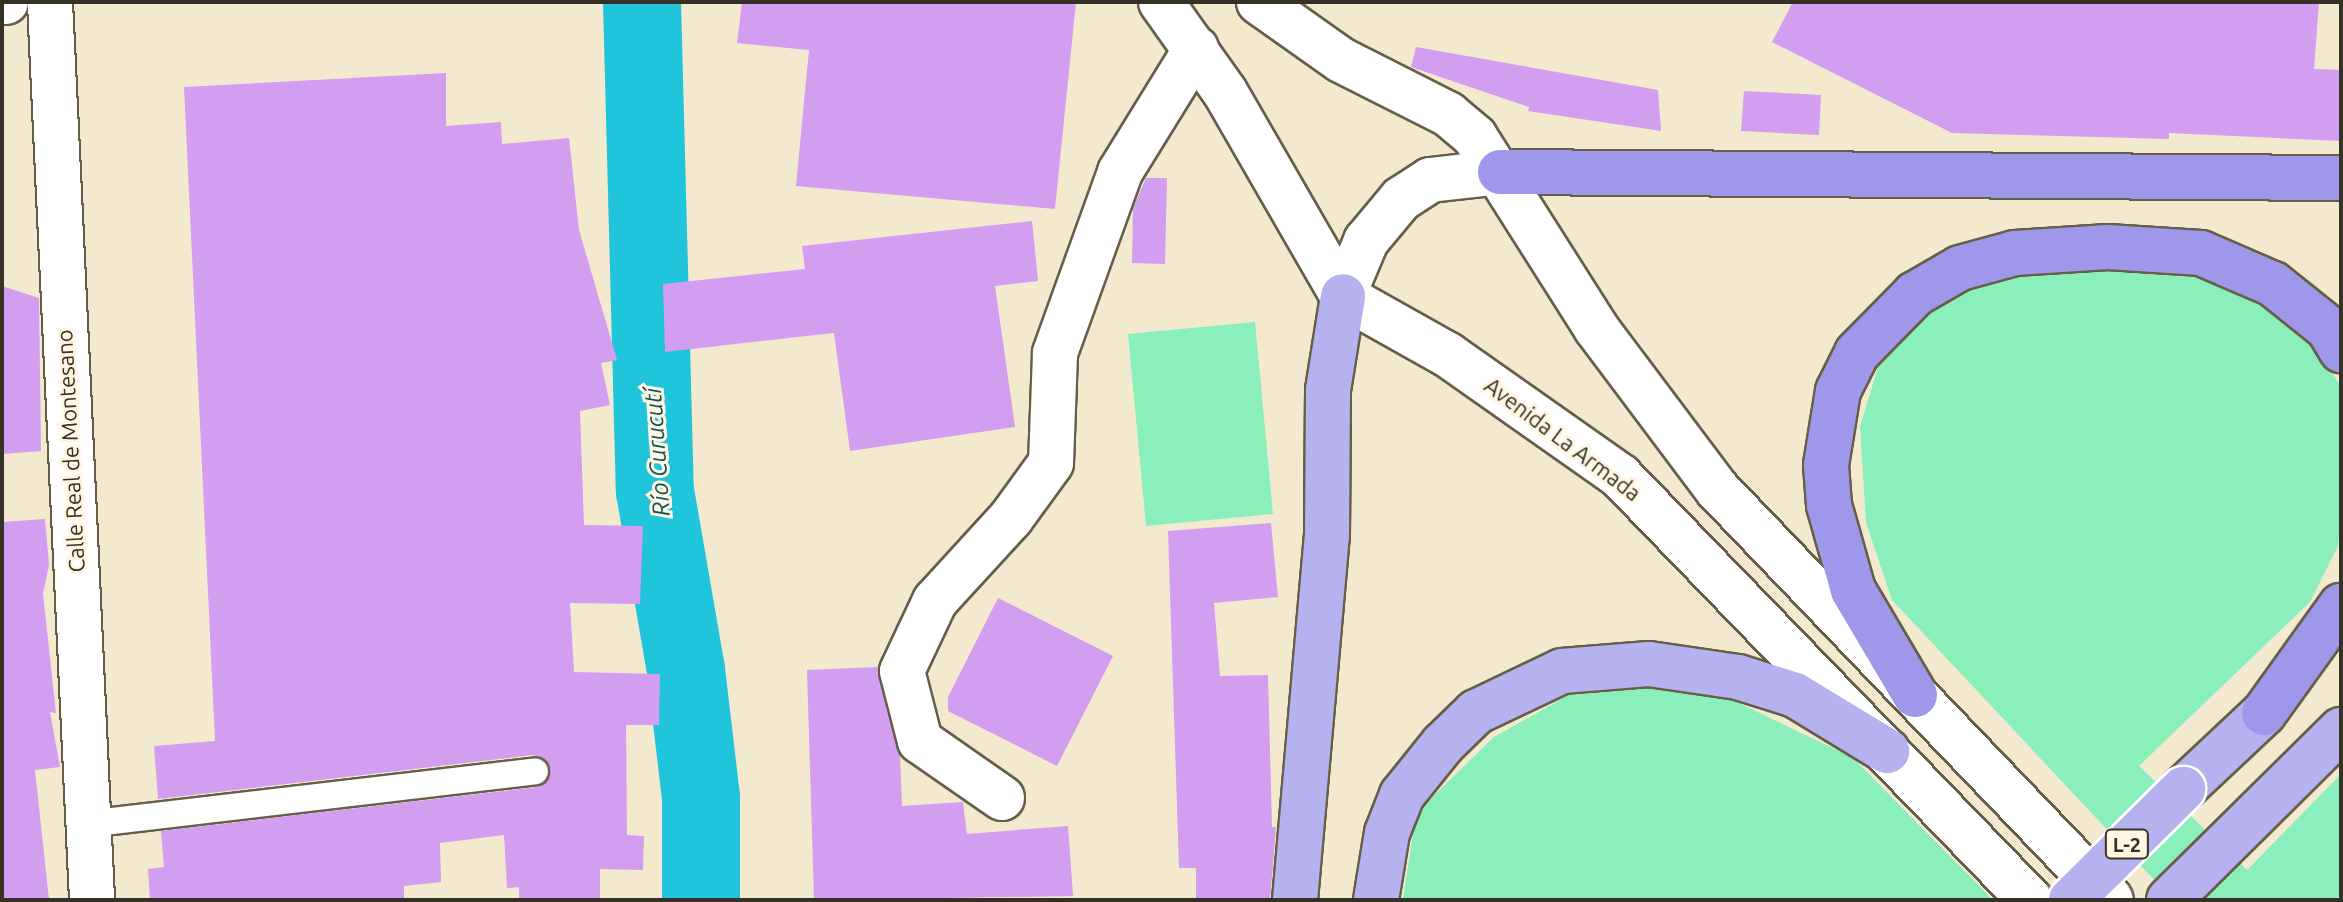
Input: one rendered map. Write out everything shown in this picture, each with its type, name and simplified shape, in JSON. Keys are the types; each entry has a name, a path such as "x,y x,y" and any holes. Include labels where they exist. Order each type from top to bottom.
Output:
{"highway":[{"path":"1500,172 2341,178"},
{"path":"1915,695 1853,590 1829,505 1826,465 1838,391 1857,353 1915,294 1960,268 2015,253 2108,247 2201,253 2273,284 2328,328 2341,350"},
{"path":"2264,713 2341,606"},
{"name":"L-2","path":"2264,713 2341,638"}],"main road":[{"name":"Calle Real de Montesano","path":"50,2 92,900"},
{"name":"Avenida La Armada","path":"1161,2 1196,49 1343,296 1448,355 1620,476 2030,900"},
{"path":"1259,2 1341,60 1448,114 1475,137 1596,328 1657,416 1717,489 2111,900"},
{"path":"1002,798 920,741 902,671 935,601 1011,518 1051,463 1055,353 1120,172 1196,49"},
{"path":"1295,900 1327,535 1328,390 1343,296 1366,241 1401,199 1430,180 1500,172"},
{"path":"1376,900 1387,833 1402,795 1443,744 1476,712 1562,671 1649,664 1738,677 1795,695 1887,751"},
{"name":"L-2","path":"2071,900 2264,713"},
{"path":"2169,900 2341,730"}],"lane":[{"path":"87,824 535,771"}],"green space":[{"path":"2149,265 2219,282 2303,326 2341,387 2341,521 2338,546 2310,602 2139,766 2247,870 2341,774 2341,900 2173,900 1892,600 1866,523 1860,427 1880,360 1928,309 2003,269"},
{"path":"1255,322 1273,514 1146,526 1128,334"},
{"path":"1592,682 1714,691 1853,758 1993,900 1403,900 1416,813 1494,737"}],"building":[{"path":"742,2 1076,2 1055,209 796,186 809,50 737,43"},
{"path":"1793,2 2319,2 2314,69 2341,70 2341,141 2169,133 2169,139 1952,133 1772,42"},
{"path":"1416,47 1658,90 1661,131 1528,111 1529,107 1411,67"},
{"path":"446,73 446,126 501,122 502,144 569,138 579,230 617,360 601,363 610,405 580,411 584,525 643,526 640,604 570,603 574,672 660,674 659,725 626,725 627,835 644,836 643,870 600,869 600,900 519,900 519,887 507,888 504,835 440,843 441,882 404,886 404,900 150,900 148,869 164,867 161,831 537,787 550,777 547,761 533,755 158,799 154,746 215,741 184,87"},
{"path":"1744,91 1821,95 1819,135 1741,131"},
{"path":"1146,178 1167,178 1165,264 1132,263 1133,209"},
{"path":"1032,221 1038,281 995,286 1015,427 850,451 834,333 665,352 663,284 805,269 802,246"},
{"path":"2,286 39,298 41,451 2,454"},
{"path":"45,519 49,565 43,594 56,713 50,712 60,767 35,770 49,900 2,900 2,522"},
{"path":"1271,523 1278,597 1214,603 1220,676 1268,675 1272,827 1276,827 1270,900 1196,900 1196,868 1179,868 1168,531"},
{"path":"998,598 1113,656 1057,766 948,711 948,697"},
{"path":"879,667 900,754 902,806 963,802 967,834 1068,826 1073,896 814,900 807,670"}],"waterway":[{"name":"Río Curucutí","path":"642,2 655,491 686,670 701,797 701,900"}]}
